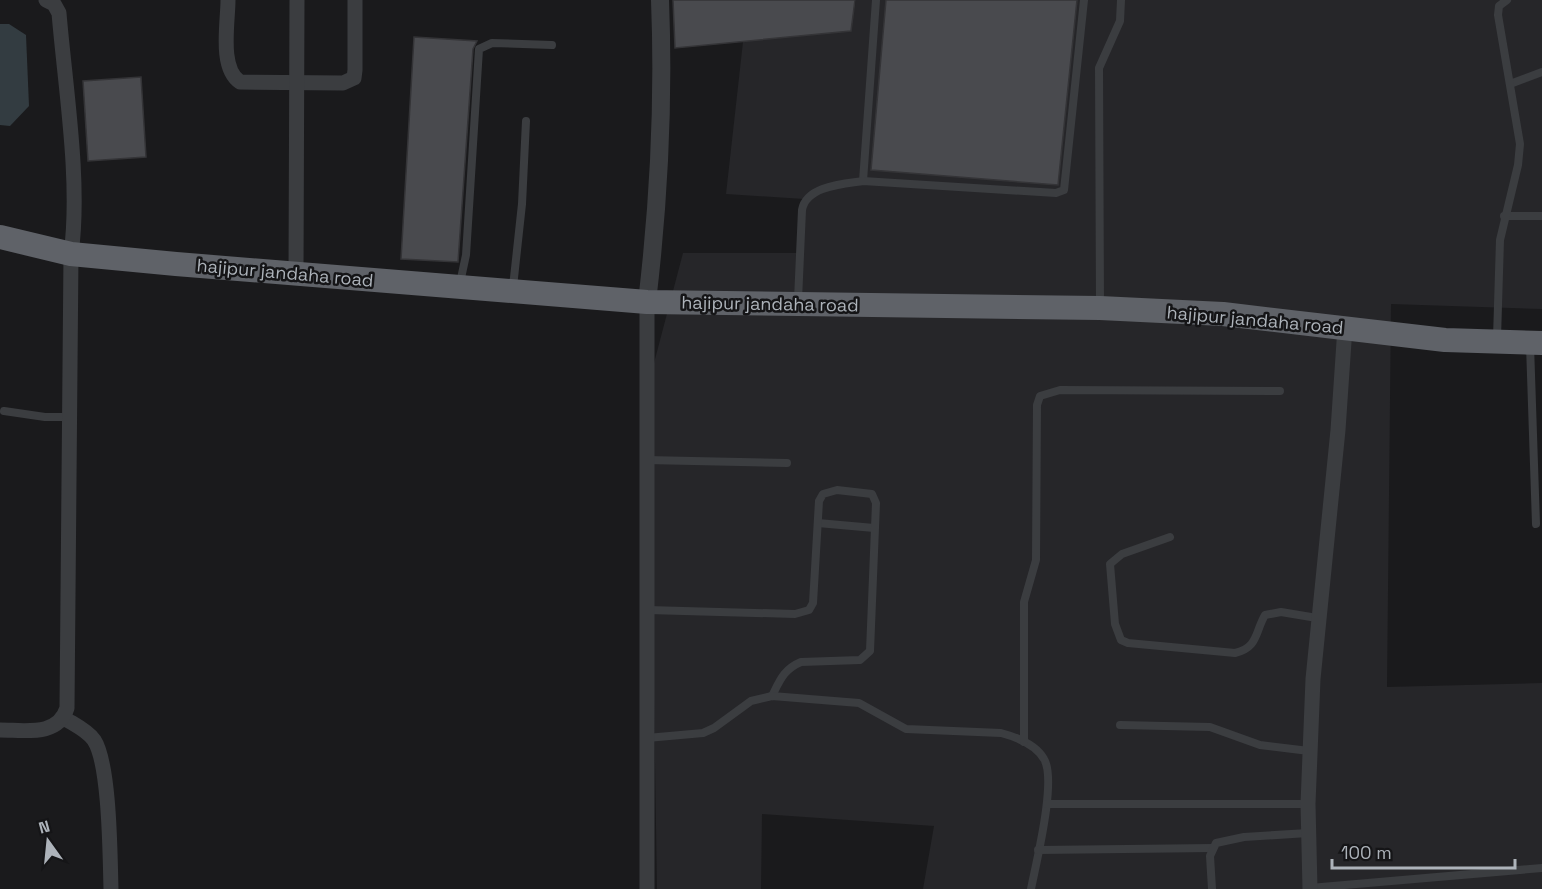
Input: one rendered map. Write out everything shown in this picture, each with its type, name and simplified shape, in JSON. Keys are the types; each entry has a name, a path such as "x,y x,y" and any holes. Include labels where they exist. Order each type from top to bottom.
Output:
{"highway":[{"name":"hajipur jandaha road","path":"0,237 71,254 648,302 1100,308 1247,315 1410,337 1497,343 1536,343"}],"street":[{"path":"0,730 48,728 56,725 64,718 67,700 71,254 74,227 71,148 59,13 54,4 46,0"},
{"path":"228,0 228,57 229,69 234,78 240,82 343,83 354,78 355,0"},
{"path":"296,274 297,0"},
{"path":"647,889 648,302 661,153 663,62 660,0"},
{"path":"1310,888 1309,751 1317,618 1338,430 1344,327"},
{"path":"64,718 85,732 97,746 109,819 111,889"}],"lane":[{"path":"863,181 876,0"},
{"path":"797,304 804,201 821,190 863,181 1056,193 1064,190 1084,0"},
{"path":"1100,308 1099,68 1120,21 1121,0"},
{"path":"1497,343 1500,240 1520,155 1498,15 1499,6 1507,0"},
{"path":"459,287 466,255 479,49 492,43 552,45"},
{"path":"1510,84 1542,72"},
{"path":"513,292 522,204 526,121"},
{"path":"1504,216 1542,216"},
{"path":"1536,343 1536,524"},
{"path":"1024,742 1024,613 1036,560 1037,405 1040,396 1060,390 1280,392"},
{"path":"4,411 45,417 70,417"},
{"path":"646,460 787,463"},
{"path":"648,610 795,614 809,610 813,603 819,501 829,490 867,492 875,498 870,651 860,660 801,662 792,666 785,670 772,696"},
{"path":"818,523 874,528"},
{"path":"1170,537 1122,554 1110,564 1115,624 1121,640 1235,653 1246,651 1253,645 1265,615 1281,612 1317,618"},
{"path":"647,738 703,733 714,728 751,701 772,696 859,703 906,729 1001,733 1024,742 1045,760 1048,772 1047,804 1031,889"},
{"path":"1120,725 1210,727 1260,746 1309,751"},
{"path":"1047,804 1308,804"},
{"path":"1038,850 1213,848 1223,840 1308,833"},
{"path":"1212,889 1210,867 1213,848"},
{"path":"1310,888 1542,868"}],"shaded area":[{"path":"856,0 1542,0 1542,309 1391,304 1387,687 1542,683 1542,889 923,889 934,826 762,814 761,889 657,889 649,382 683,253 801,253 804,199 726,194 745,24 850,31"},
{"path":"0,24 9,24 26,35 29,106 10,126 0,125"}],"building":[{"path":"673,0 855,0 851,31 675,48"},
{"path":"886,0 1077,0 1058,185 871,170"},
{"path":"414,37 477,41 473,49 458,262 401,259"},
{"path":"141,77 146,157 88,161 83,81"}]}
